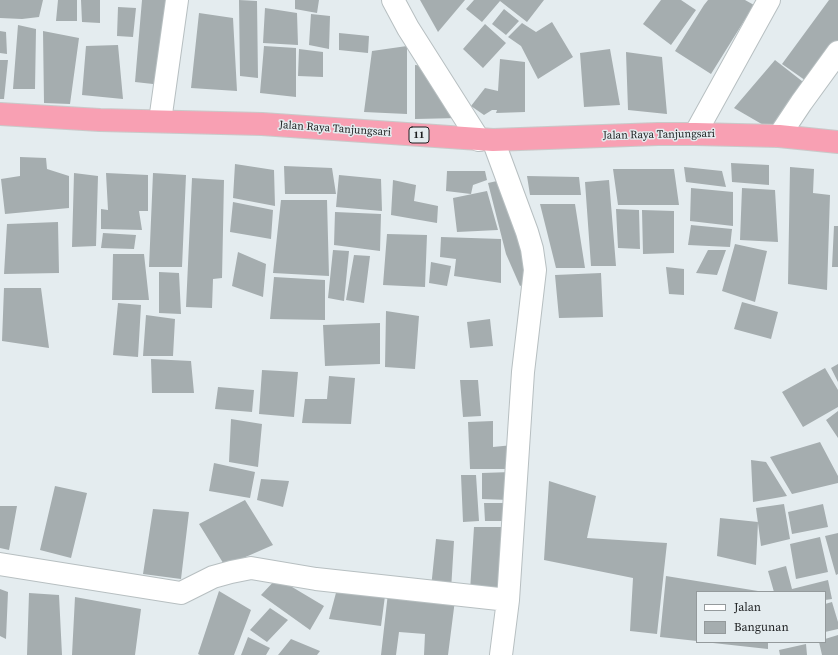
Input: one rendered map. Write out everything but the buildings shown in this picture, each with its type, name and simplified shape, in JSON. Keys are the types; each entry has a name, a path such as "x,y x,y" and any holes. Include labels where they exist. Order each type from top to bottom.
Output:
{"highway":[{"name":"Jalan Raya Tanjungsari","path":"0,114 100,120 262,124 486,140 695,134 779,136 838,142"}],"street":[{"path":"160,121 177,0"},
{"path":"394,0 408,28 486,140 527,232 532,249 535,270 523,372 508,600 501,655"},
{"path":"695,134 770,0"},
{"path":"779,136 838,52"},
{"path":"0,564 181,593 212,577 251,568 316,579 508,600"}]}
